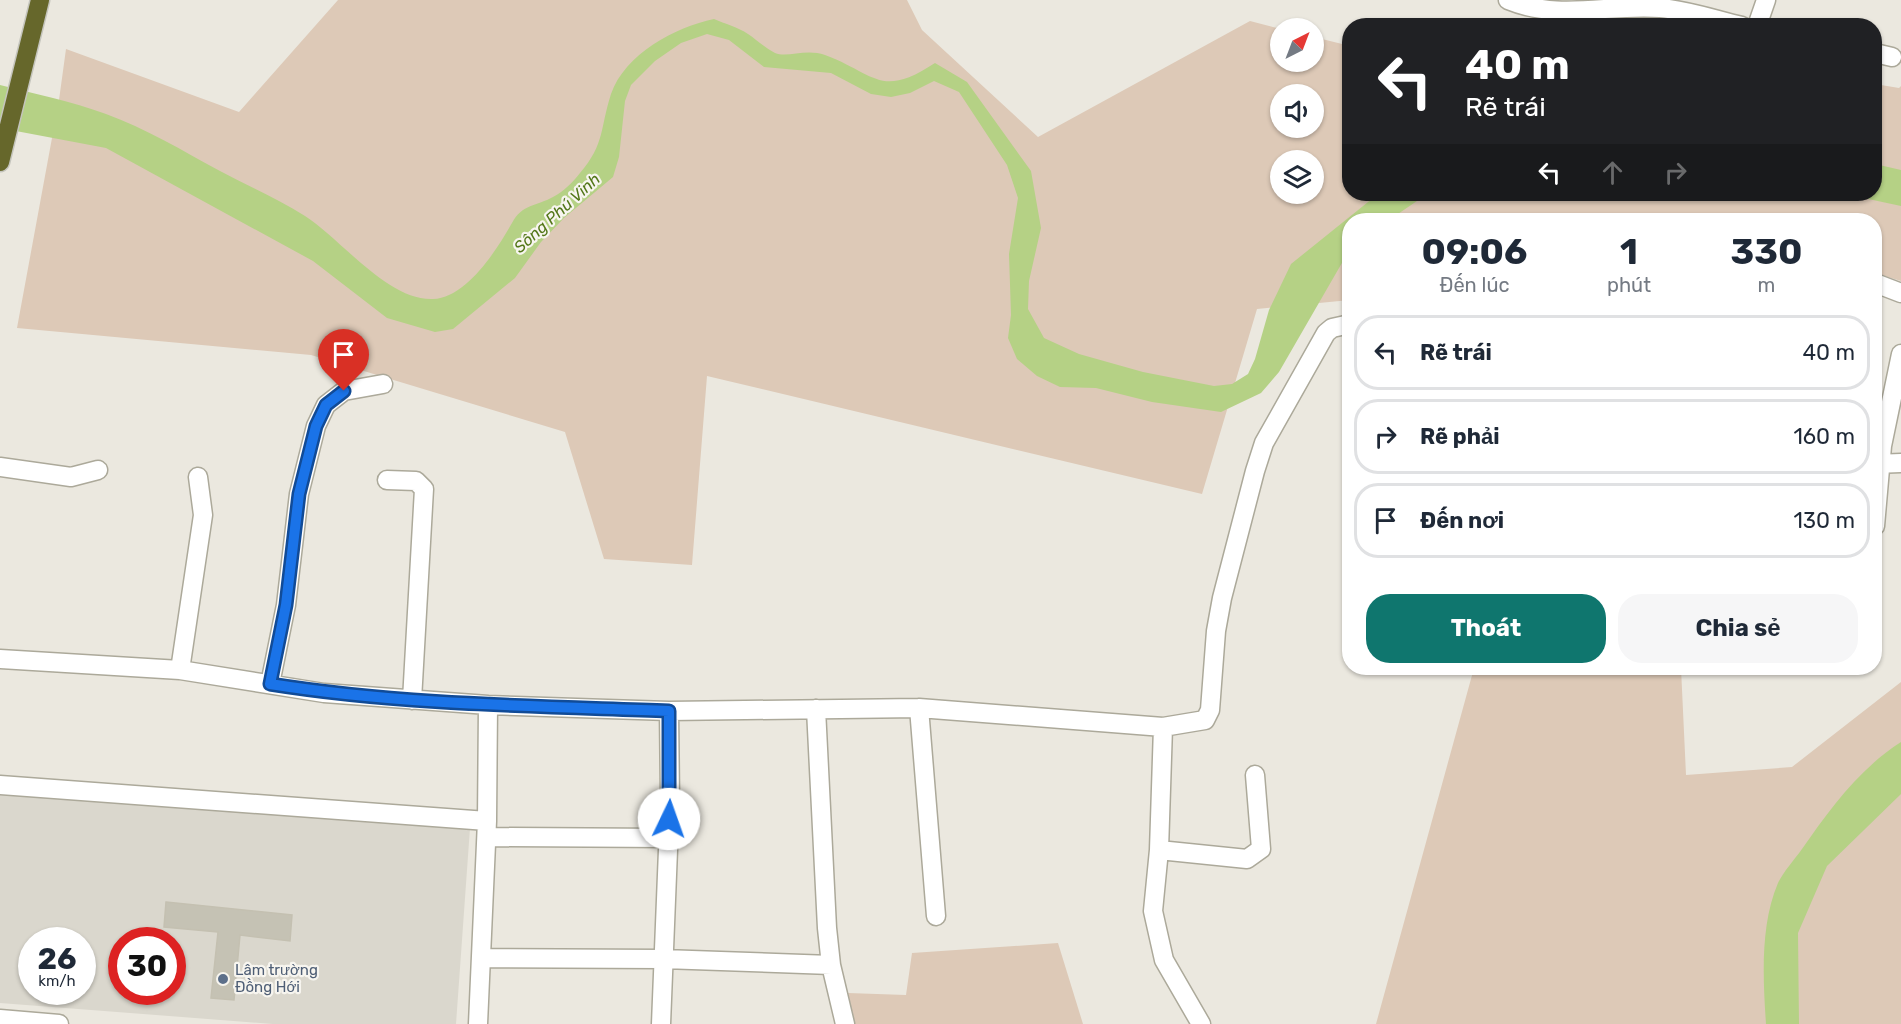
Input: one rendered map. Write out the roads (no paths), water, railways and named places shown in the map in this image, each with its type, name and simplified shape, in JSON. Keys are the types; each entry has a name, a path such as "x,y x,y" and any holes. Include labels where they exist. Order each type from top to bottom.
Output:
{"highway":[{"path":"0,162 40,0"}],"street":[{"path":"1508,0 1530,9 1555,12 1659,8 1705,18"},
{"path":"1760,18 1766,0"},
{"path":"1882,286 1901,293"},
{"path":"0,659 180,670 324,693 488,705 669,711 919,708 1163,727 1205,720 1210,710 1222,598 1264,443 1326,333 1332,328 1342,326"},
{"path":"1882,448 1897,388 1901,354"},
{"path":"270,684 286,605 299,494 316,426 326,405 344,391 383,384"},
{"path":"1882,464 1901,463"},
{"path":"0,467 71,477 98,470"},
{"path":"180,670 203,515 198,477"},
{"path":"387,480 416,482 424,489 412,700"},
{"path":"478,1024 483,958 488,705"},
{"path":"919,708 936,916"},
{"path":"816,709 831,965 845,1024"},
{"path":"661,1024 670,790 669,711"},
{"path":"1163,727 1160,850 1152,911 1164,960 1201,1024"},
{"path":"1160,850 1247,859 1256,855 1261,849 1255,775"},
{"path":"0,785 487,829 668,838"},
{"path":"483,958 663,959 831,965"},
{"path":"0,1019 59,1024"}],"water":[{"name":"Sông Phú Vinh","path":"714,19 736,27 775,53 818,53 878,80 902,80 935,63 967,82 1031,171 1041,228 1029,281 1028,309 1044,338 1079,354 1143,372 1214,386 1232,384 1248,374 1255,359 1269,310 1291,264 1342,223 1342,263 1279,372 1261,393 1221,412 1152,402 1096,388 1060,387 1037,376 1017,359 1008,338 1011,315 1009,254 1018,198 1007,165 959,92 934,81 910,93 891,97 871,94 831,73 764,67 729,40 707,34 681,43 655,61 631,85 625,101 619,157 613,177 564,218 541,242 515,278 453,329 435,332 387,318 313,261 106,148 0,128 0,85 80,105 106,114 164,140 284,204 319,226 382,280 416,297 433,299 446,297 458,290 480,270 520,212 557,195 577,177 598,144 611,94 618,80 639,55 653,44 683,28"},
{"path":"1882,166 1901,170 1901,206 1878,201 1882,201"},
{"path":"1369,201 1417,201 1399,213 1354,213"},
{"path":"1901,742 1901,794 1827,866 1798,933 1799,1024 1766,1024 1764,952 1768,916 1778,883 1823,819 1846,791 1872,764"}],"place":[{"name":"Lâm trường Đồng Hới","path":"223,979"}]}
